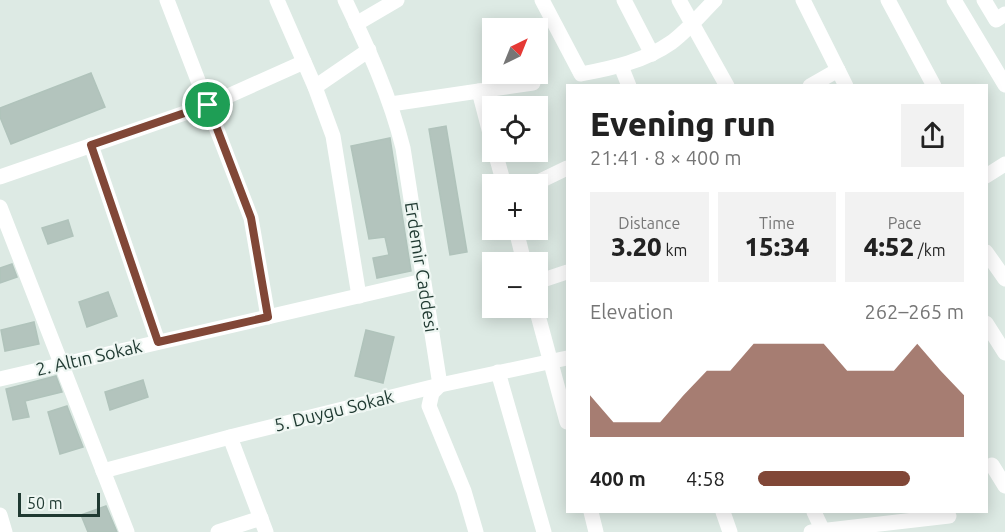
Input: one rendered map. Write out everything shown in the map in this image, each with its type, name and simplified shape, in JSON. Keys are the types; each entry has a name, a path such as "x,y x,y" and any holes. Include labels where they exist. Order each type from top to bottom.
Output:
{"street":[{"path":"277,0 315,87 333,136 359,296"},
{"name":"Erdemir Caddesi","path":"345,0 391,104 403,148 440,385 432,393 429,406 464,491 476,532"},
{"path":"356,24 397,0"},
{"path":"542,0 581,74 621,66 652,54 671,42 716,0"},
{"path":"624,0 652,54"},
{"path":"679,0 726,84"},
{"path":"803,0 845,84"},
{"path":"888,0 930,84"},
{"path":"954,0 1005,85"},
{"path":"984,0 996,20 1005,14"},
{"path":"173,2 208,105 251,218 268,317"},
{"path":"315,87 369,50"},
{"path":"0,177 208,105 304,63"},
{"path":"621,66 628,84"},
{"path":"814,84 838,70"},
{"path":"391,104 525,84"},
{"path":"479,91 482,103"},
{"path":"91,145 158,342"},
{"path":"988,172 1005,164"},
{"path":"548,177 566,168"},
{"path":"0,207 127,532"},
{"path":"988,255 1005,279"},
{"path":"548,278 566,272"},
{"name":"2. Altın Sokak","path":"0,379 423,281"},
{"path":"539,318 566,418"},
{"path":"988,326 1005,353"},
{"name":"5. Duygu Sokak","path":"103,471 440,385 566,358"},
{"path":"498,372 543,532"},
{"path":"218,532 263,525 230,437"},
{"path":"1005,456 989,468 1005,486"},
{"path":"591,513 596,532"},
{"path":"723,513 729,532"},
{"path":"814,513 817,532 950,514 949,532"},
{"path":"0,515 5,532"}],"building":[{"path":"91,73 105,107 11,144 0,117 0,108"},
{"path":"446,126 467,252 450,255 429,129"},
{"path":"390,138 411,271 377,278 373,258 389,255 385,237 369,239 351,146"},
{"path":"68,220 73,236 48,244 42,228"},
{"path":"12,264 17,277 0,283 0,268"},
{"path":"108,292 117,316 87,327 79,302"},
{"path":"34,322 39,344 5,351 1,330"},
{"path":"366,330 394,337 383,383 355,376"},
{"path":"56,376 62,392 25,401 29,417 13,420 6,389"},
{"path":"143,380 148,397 110,410 105,392"},
{"path":"67,406 83,447 60,454 48,412"},
{"path":"106,506 117,532 88,532 81,515"}],"route":[{"path":"208,105 251,218 268,317 158,342 91,145 208,105"}]}
